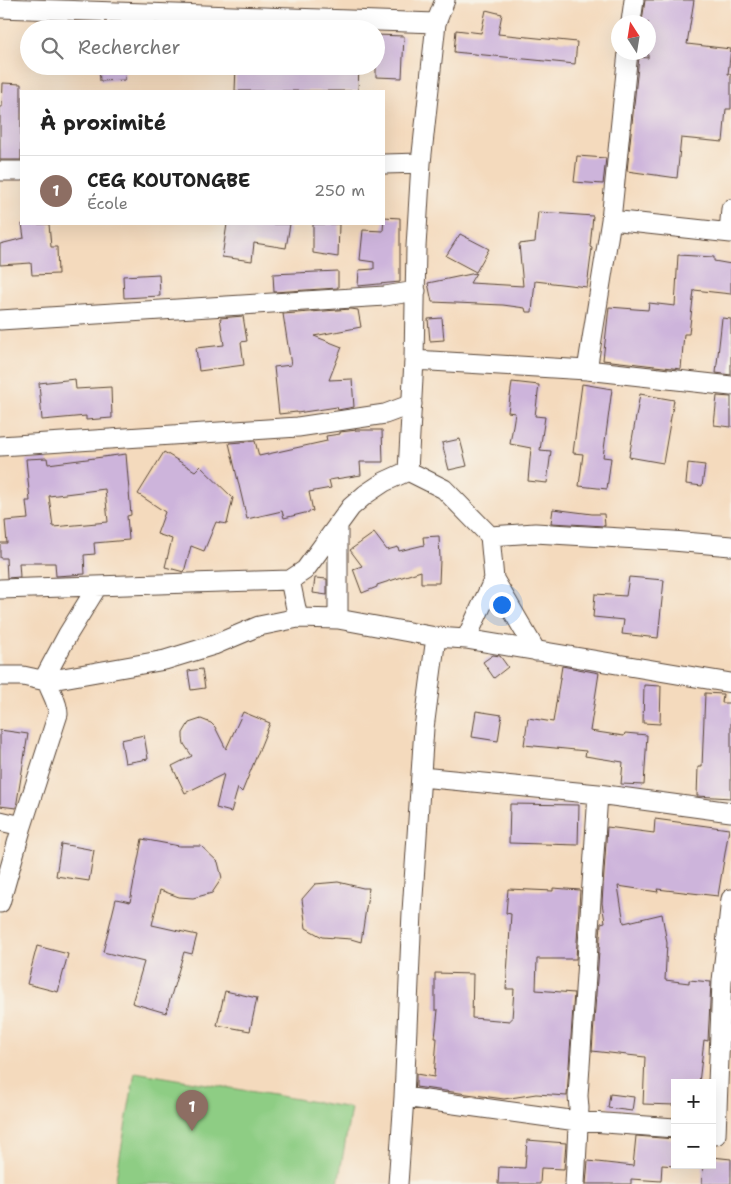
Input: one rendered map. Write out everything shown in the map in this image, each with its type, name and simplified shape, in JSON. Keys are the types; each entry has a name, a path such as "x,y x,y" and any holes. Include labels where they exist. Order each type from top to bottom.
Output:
{"street":[{"path":"408,471 421,163 436,23 445,0"},
{"path":"632,15 634,0"},
{"path":"0,8 59,5 274,8 436,23"},
{"path":"587,370 612,220 627,60"},
{"path":"385,164 421,163"},
{"path":"0,171 20,171"},
{"path":"612,220 730,232 731,209"},
{"path":"0,320 385,296 416,291"},
{"path":"414,360 587,370 731,386"},
{"path":"0,446 298,427 385,414 412,404"},
{"path":"0,588 97,587 290,580 305,570 351,507 384,482 408,471"},
{"path":"408,471 444,489 490,536 494,579 536,651"},
{"path":"338,524 338,619"},
{"path":"490,536 535,533 673,540 731,546"},
{"path":"466,639 494,579"},
{"path":"290,580 298,618"},
{"path":"0,903 22,826 58,714 56,700 46,681 48,669 97,587"},
{"path":"0,676 23,676 46,681 164,660 214,645 259,626 298,618 338,619 436,637 466,639 731,684"},
{"path":"398,1184 404,1097 412,912 424,728 436,637"},
{"path":"421,777 598,794 731,812"},
{"path":"575,1184 578,1096 598,794"},
{"path":"0,821 22,826"},
{"path":"720,1135 722,981 731,899"},
{"path":"404,1097 578,1121 671,1128"}],"green space":[{"path":"135,1072 351,1108 338,1184 115,1184"}],"building":[{"path":"645,0 694,0 687,44 731,49 728,74 731,74 731,109 726,109 723,142 681,138 677,178 627,171 639,60 656,60 656,15 643,15"},
{"path":"486,10 502,14 498,34 577,42 575,64 454,52 456,30 481,33"},
{"path":"385,35 404,36 402,78 376,77 376,75 385,75"},
{"path":"100,75 125,75 125,80 100,81"},
{"path":"236,75 359,75 358,90 235,90"},
{"path":"3,83 21,84 20,160 0,160 0,107 2,107"},
{"path":"577,156 606,158 603,184 574,182"},
{"path":"538,212 593,216 590,247 592,248 587,287 535,281 532,312 526,312 525,308 503,305 432,302 428,283 476,273 470,283 523,286 519,244 535,242"},
{"path":"385,217 400,218 400,282 358,286 359,270 374,269 374,262 360,260 363,230 383,231"},
{"path":"22,225 49,225 51,247 57,247 58,274 32,275 31,263 0,265 0,244 24,238"},
{"path":"227,225 290,225 286,248 254,243 252,261 222,257"},
{"path":"313,225 339,225 338,257 313,253"},
{"path":"460,234 489,249 476,272 446,256"},
{"path":"678,255 714,257 714,261 731,264 731,294 694,290 689,334 684,334 681,369 603,360 609,307 648,310 649,303 675,306"},
{"path":"338,271 338,288 274,292 273,274"},
{"path":"159,274 160,296 124,298 123,276"},
{"path":"358,310 361,327 314,336 342,347 329,380 352,379 354,407 338,410 337,407 279,414 274,367 291,365 283,314"},
{"path":"243,316 247,341 241,342 244,365 199,371 196,348 224,345 220,318"},
{"path":"442,318 444,340 430,341 428,319"},
{"path":"722,318 731,319 731,375 716,373"},
{"path":"75,379 76,389 111,387 112,418 86,420 86,416 42,420 39,383"},
{"path":"512,382 539,385 535,416 545,417 540,450 551,451 547,483 528,481 531,448 510,444 515,413 508,412"},
{"path":"582,384 612,389 603,457 611,458 607,489 579,486 583,454 573,453"},
{"path":"640,394 674,400 663,463 629,457"},
{"path":"717,396 731,397 731,427 714,425"},
{"path":"357,430 382,430 383,462 360,462 361,475 329,480 331,488 309,492 313,511 284,518 282,511 247,519 229,443 255,441 259,456 327,441 326,436"},
{"path":"460,439 467,466 449,470 442,443"},
{"path":"164,452 195,471 200,466 233,498 227,524 216,522 204,551 191,546 184,572 165,567 172,539 157,534 165,512 138,494"},
{"path":"126,454 131,515 127,516 129,540 94,543 95,554 84,555 85,574 56,576 55,563 19,563 20,577 7,578 6,558 0,558 0,543 7,543 5,521 28,519 26,501 30,501 26,459 47,458 48,464","holes":["105,489 108,522 53,527 49,496"]},
{"path":"688,463 705,465 702,486 686,484"},
{"path":"553,509 604,514 605,526 551,523"},
{"path":"374,533 387,550 398,547 399,551 424,545 423,537 439,536 439,583 421,583 421,571 377,585 377,587 362,593 353,569 362,566 350,550"},
{"path":"629,577 664,580 658,638 622,634 624,620 593,617 595,594 626,596"},
{"path":"315,578 327,579 327,595 313,593"},
{"path":"493,655 500,656 508,667 494,678 483,662"},
{"path":"562,666 599,673 590,731 624,736 625,733 647,735 644,785 621,784 623,762 585,756 586,751 524,745 528,718 553,722"},
{"path":"202,669 205,688 191,690 188,671"},
{"path":"644,685 661,686 660,724 643,723"},
{"path":"705,693 723,694 722,703 731,703 731,798 697,796 698,767 702,767"},
{"path":"476,711 502,715 498,741 472,737"},
{"path":"243,712 270,723 242,792 238,788 231,812 216,808 224,774 185,793 172,766 192,756 184,744 183,738 183,733 189,723 201,719 211,723 226,749"},
{"path":"0,730 28,734 16,808 0,806"},
{"path":"144,735 148,759 125,763 121,740"},
{"path":"510,804 579,805 578,845 509,843"},
{"path":"655,819 729,829 718,896 657,889 658,892 618,886 624,923 662,914 667,943 665,980 689,983 689,980 711,982 708,1041 704,1040 699,1079 671,1079 671,1105 643,1104 645,1057 592,1051 601,923 605,922 602,903 607,827 654,833"},
{"path":"142,839 179,846 201,846 218,862 222,878 212,893 193,898 179,897 160,890 152,925 197,935 192,954 184,952 166,1013 132,1003 144,962 103,952 116,899 130,902"},
{"path":"61,844 94,850 89,881 56,876"},
{"path":"338,882 369,888 361,942 351,939 322,937 306,928 302,899 315,884"},
{"path":"553,888 580,890 576,959 537,959 536,990 574,993 567,1096 536,1094 504,1099 416,1087 416,1074 434,1077 438,1010 435,1010 435,973 473,974 472,1018 510,1021 512,1019 514,989 506,989 511,914 506,913 508,889 553,891"},
{"path":"37,946 68,954 58,992 27,984"},
{"path":"225,991 257,998 250,1031 217,1025"},
{"path":"610,1094 634,1097 632,1111 608,1108"},
{"path":"636,1136 671,1139 671,1166 662,1165 661,1181 631,1179 631,1184 586,1184 588,1161 633,1166"},
{"path":"527,1140 566,1143 564,1169 541,1168 540,1184 498,1184 499,1167 525,1168"},
{"path":"716,1157 731,1159 731,1184 702,1184 703,1169 716,1169"}],"place":[{"name":"CEG KOUTONGBE","path":"192,1131"}]}
